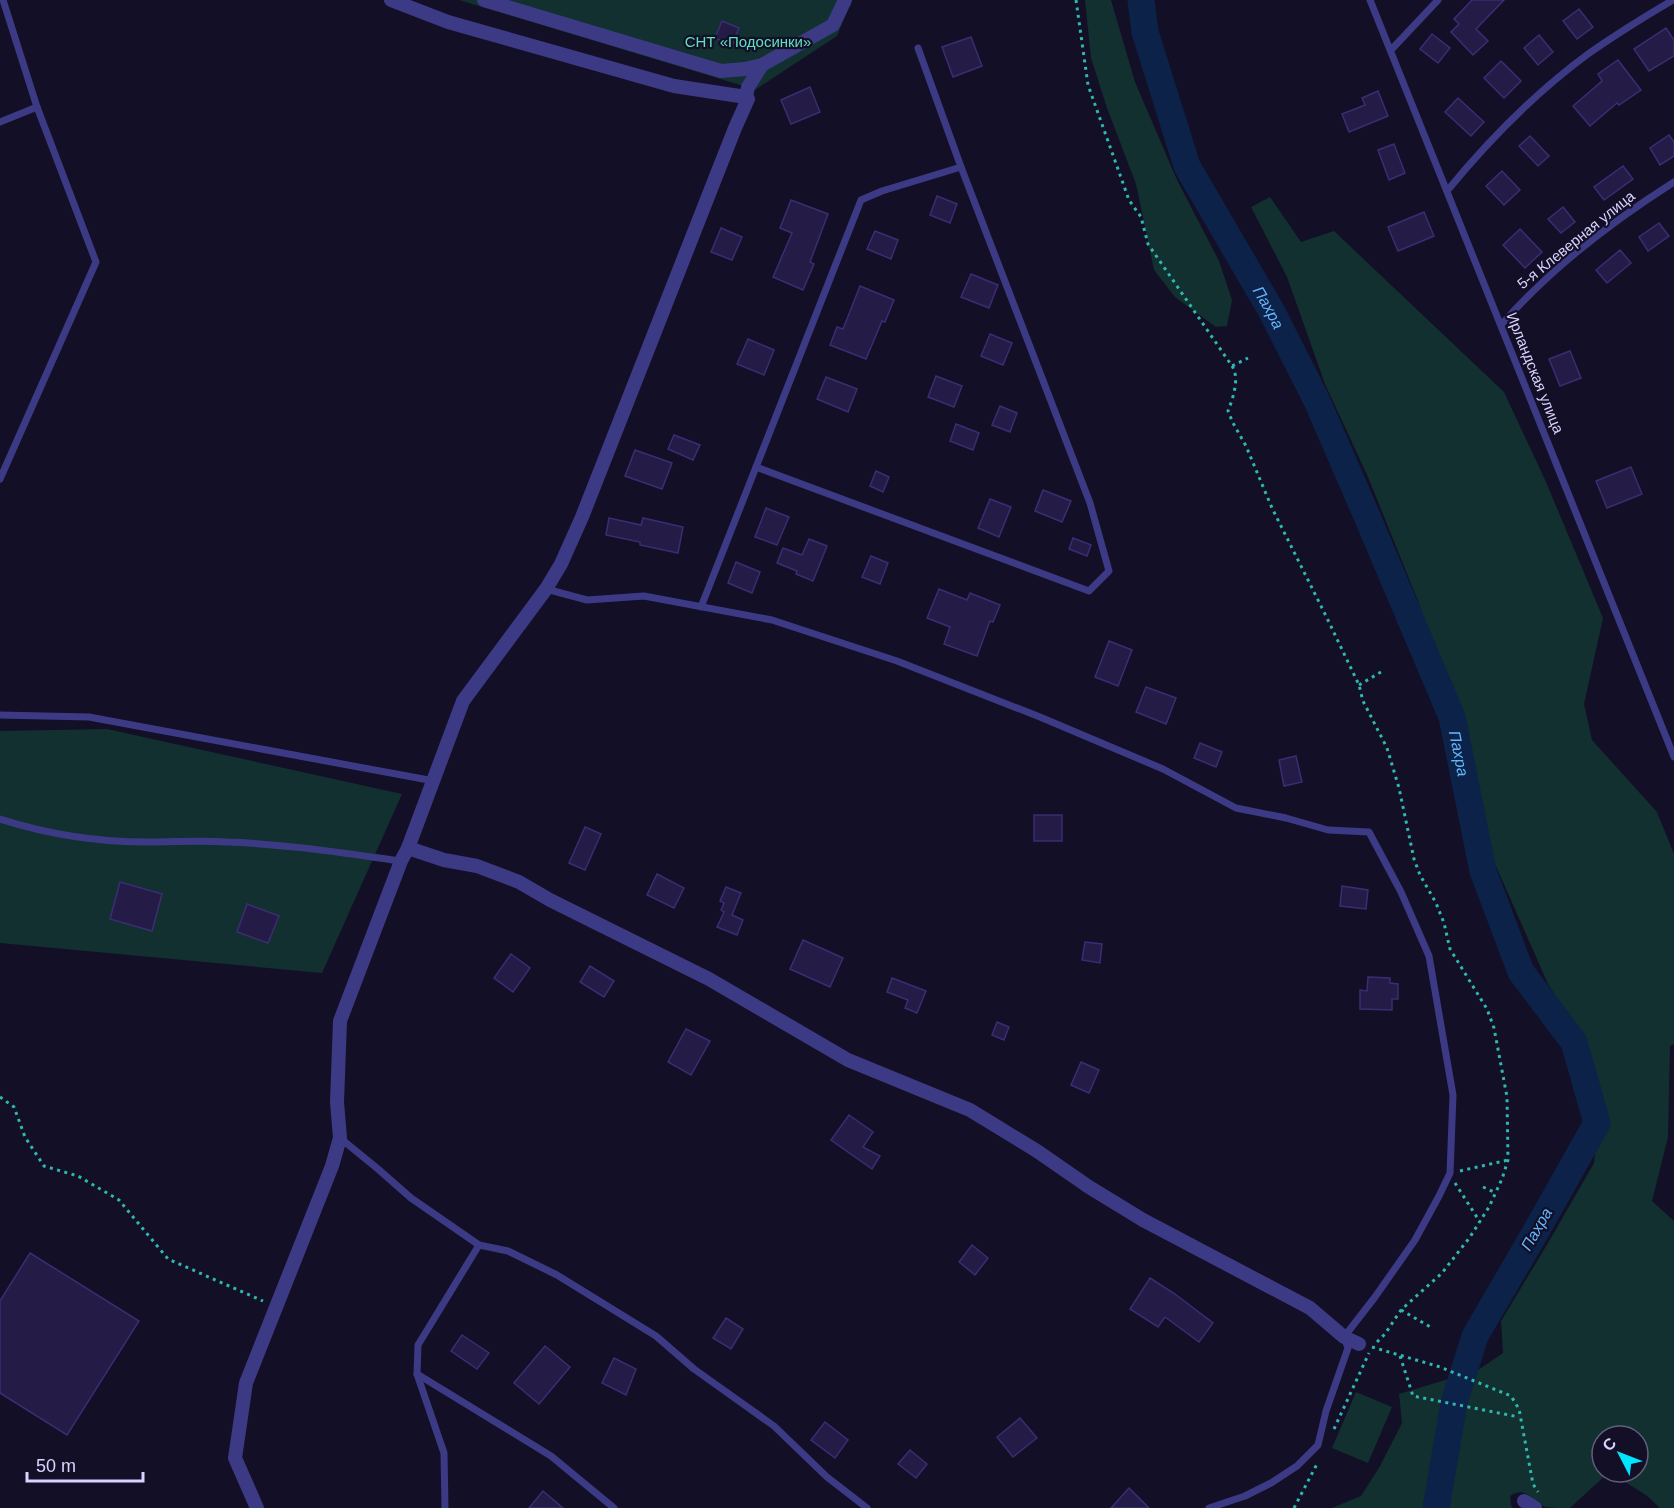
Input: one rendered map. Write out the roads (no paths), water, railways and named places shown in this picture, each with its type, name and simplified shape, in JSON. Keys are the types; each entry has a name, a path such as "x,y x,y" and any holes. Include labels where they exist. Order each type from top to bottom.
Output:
{"street":[{"path":"391,0 448,22 674,86 746,97"},
{"path":"484,0 721,71 762,65 833,25 845,0"},
{"path":"257,1508 235,1458 246,1383 332,1166 339,1138 340,1021 464,701 546,589 561,564 582,517 748,99 746,97 748,87 762,65"},
{"path":"408,848 444,860 477,866 519,882 550,900 709,979 848,1060 970,1110 1143,1220 1310,1308 1344,1337 1359,1344"}],"lane":[{"path":"0,479 96,262 37,107 3,0"},
{"name":"Ирландская улица","path":"1370,0 1674,757"},
{"path":"1391,50 1438,0"},
{"path":"1447,191 1499,133 1545,89 1587,55 1630,25 1673,0"},
{"path":"756,466 1089,591 1108,572 1090,503 961,167 918,48"},
{"path":"0,122 37,107"},
{"path":"701,607 861,200 882,191 961,167"},
{"name":"5-я Клеверная улица","path":"1501,325 1530,294 1571,257 1674,182"},
{"path":"546,589 587,600 644,596 772,620 897,661 1040,717 1163,769 1236,808 1286,818 1328,830 1369,832 1401,892 1429,956 1454,1095 1450,1173 1415,1240 1344,1337 1348,1348 1326,1411 1318,1445 1297,1466 1271,1483 1245,1496 1209,1508"},
{"path":"0,715 89,717 434,781"},
{"path":"0,819 21,826 84,837 147,842 226,842 304,848 401,861"},
{"path":"339,1138 411,1198 479,1245 508,1251 557,1275 656,1336 694,1369 774,1426 827,1478 867,1508"},
{"path":"446,1508 444,1453 417,1374 418,1345 479,1245"},
{"path":"417,1374 551,1456 614,1508"}],"waterway":[{"name":"Пахра","path":"1141,0 1145,32 1187,166 1272,312 1317,401 1363,507 1452,717 1483,871 1521,972 1574,1042 1597,1123 1475,1336 1454,1403 1436,1508"}],"park label":[{"name":"СНТ «Подосинки»","path":"748,42"}]}
